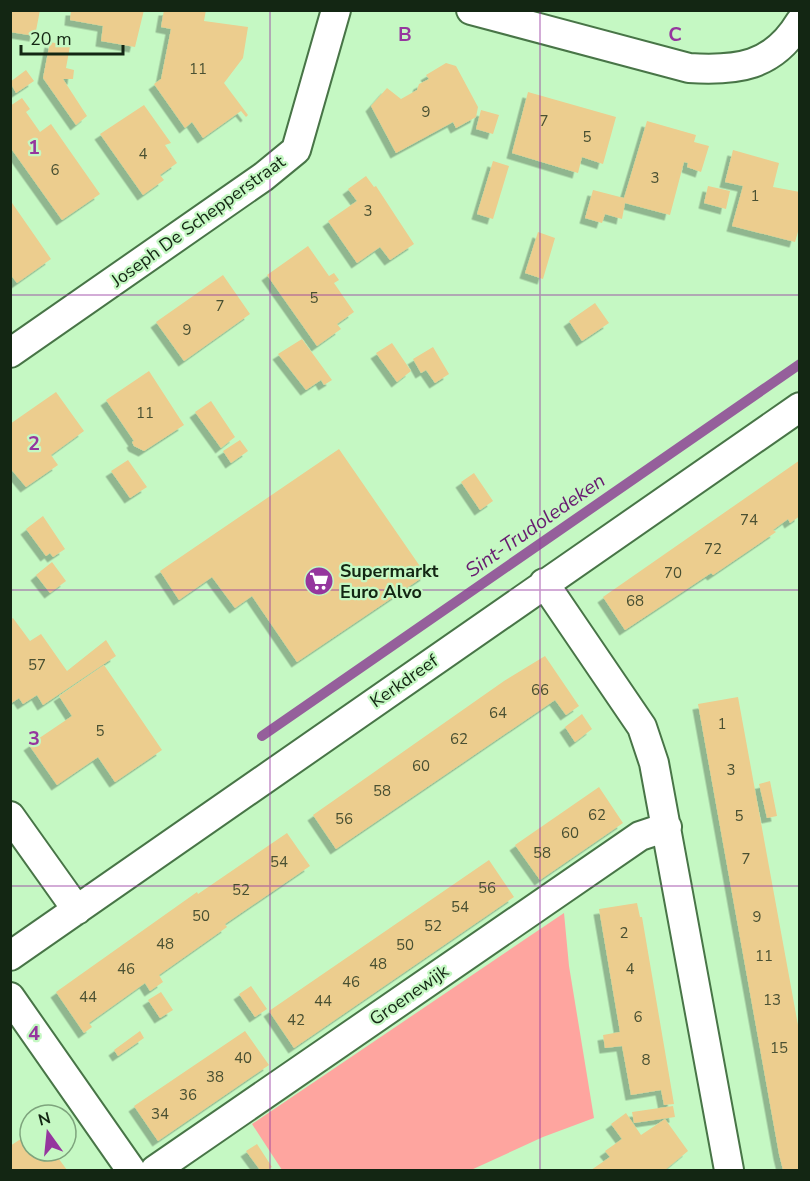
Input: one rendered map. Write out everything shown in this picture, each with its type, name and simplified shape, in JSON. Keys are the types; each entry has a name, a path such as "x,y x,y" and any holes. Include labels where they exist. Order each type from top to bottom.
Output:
{"street":[{"name":"Joseph De Schepperstraat","path":"10,353 254,184 296,150 336,10"},
{"path":"471,10 689,68 725,70 762,62 794,31 800,22"},
{"name":"Kerkdreef","path":"10,956 800,407"},
{"path":"544,583 642,727 654,763 729,1170"},
{"path":"10,816 77,910"},
{"name":"Groenewijk","path":"155,1170 640,836 667,827"},
{"path":"10,997 131,1170"}],"shaded area":[{"path":"564,913 569,966 594,1118 543,1137 471,1170 282,1170 252,1124"}],"building":[{"path":"10,10 40,10 35,36 10,32"},
{"path":"71,10 144,10 135,47 101,41 103,26 70,20"},
{"path":"164,10 206,10 204,21 248,27 243,58 224,83 248,115 246,117 241,111 203,138 192,122 185,128 154,84 161,79 171,29 161,27"},
{"path":"50,42 70,46 66,68 74,70 73,79 63,79 87,116 76,125 43,78"},
{"path":"446,63 456,66 478,107 476,117 456,128 453,122 396,153 371,106 387,88 401,99 417,90 419,84 429,79 426,75"},
{"path":"26,70 34,81 16,93 10,82"},
{"path":"528,92 616,117 603,164 582,157 578,173 512,153"},
{"path":"22,98 30,109 26,112 40,132 51,124 100,194 62,220 10,147 10,106"},
{"path":"144,105 171,143 165,145 177,163 160,175 164,180 143,195 100,134"},
{"path":"481,110 499,115 493,134 476,129"},
{"path":"647,121 696,135 694,142 709,146 701,172 687,167 688,163 684,162 670,215 625,203 622,219 605,214 602,223 585,218 593,190 624,198"},
{"path":"733,150 779,163 773,187 800,192 800,225 795,242 732,226 743,186 725,182"},
{"path":"493,161 509,166 493,219 477,214"},
{"path":"366,176 374,187 376,186 414,244 390,260 380,247 357,263 328,221 357,201 348,189"},
{"path":"708,186 730,191 726,209 704,203"},
{"path":"10,200 51,259 17,283 10,274"},
{"path":"538,232 555,238 543,279 525,273"},
{"path":"308,246 329,276 334,273 339,280 334,283 354,312 337,324 341,329 317,346 267,275"},
{"path":"223,275 250,314 184,361 156,322"},
{"path":"595,303 609,323 582,341 569,321"},
{"path":"302,339 332,380 324,385 321,380 306,390 278,354"},
{"path":"392,343 411,371 397,382 376,353"},
{"path":"433,347 449,374 435,383 426,370 421,373 413,359"},
{"path":"149,371 184,425 144,451 134,446 132,442 134,441 106,400"},
{"path":"56,392 84,431 51,455 58,465 26,487 10,468 10,424"},
{"path":"211,401 235,437 221,448 195,412"},
{"path":"240,440 248,451 231,463 223,451"},
{"path":"339,449 426,575 297,662 252,596 235,608 212,577 179,600 160,571"},
{"path":"128,460 147,487 130,498 111,471"},
{"path":"800,460 800,516 790,523 788,519 773,530 776,532 713,575 711,573 625,630 603,597"},
{"path":"474,473 493,501 480,510 461,482"},
{"path":"43,516 65,549 53,557 50,553 46,556 26,529"},
{"path":"52,562 66,581 50,593 36,575"},
{"path":"13,618 30,641 41,634 67,671 106,640 116,656 43,705 37,695 23,704 19,698 10,704 10,620"},
{"path":"545,656 579,706 566,715 555,700 336,849 313,815 504,681"},
{"path":"104,665 162,750 115,782 98,757 57,785 29,745 72,716 59,696"},
{"path":"738,697 800,1036 800,1170 783,1170 779,1154 698,704"},
{"path":"582,714 592,729 575,742 565,727"},
{"path":"770,781 777,816 767,818 759,784"},
{"path":"599,787 623,823 540,880 515,845"},
{"path":"287,833 310,866 225,924 227,927 159,975 163,982 150,991 145,983 89,1023 92,1027 84,1033 56,992 197,892 198,894"},
{"path":"489,860 514,897 294,1048 269,1011"},
{"path":"637,903 640,917 642,917 674,1104 664,1105 661,1090 631,1095 622,1046 605,1048 603,1035 620,1032 599,909"},
{"path":"251,986 267,1009 255,1017 239,994"},
{"path":"161,992 173,1010 160,1018 148,1000"},
{"path":"140,1031 144,1038 118,1056 114,1050"},
{"path":"245,1031 269,1065 158,1141 134,1106"},
{"path":"673,1106 675,1117 634,1123 632,1112"},
{"path":"626,1113 641,1135 665,1119 688,1151 665,1170 591,1170 610,1157 605,1151 622,1139 611,1124"},
{"path":"18,1141 18,1163 62,1163 67,1170 12,1170 10,1146"},
{"path":"257,1144 272,1167 267,1170 260,1170 246,1151"}],"waterway":[{"name":"Sint-Trudoledeken","path":"262,736 800,364"}],"place":[{"name":"Supermarkt Euro Alvo","path":"319,581"}]}
